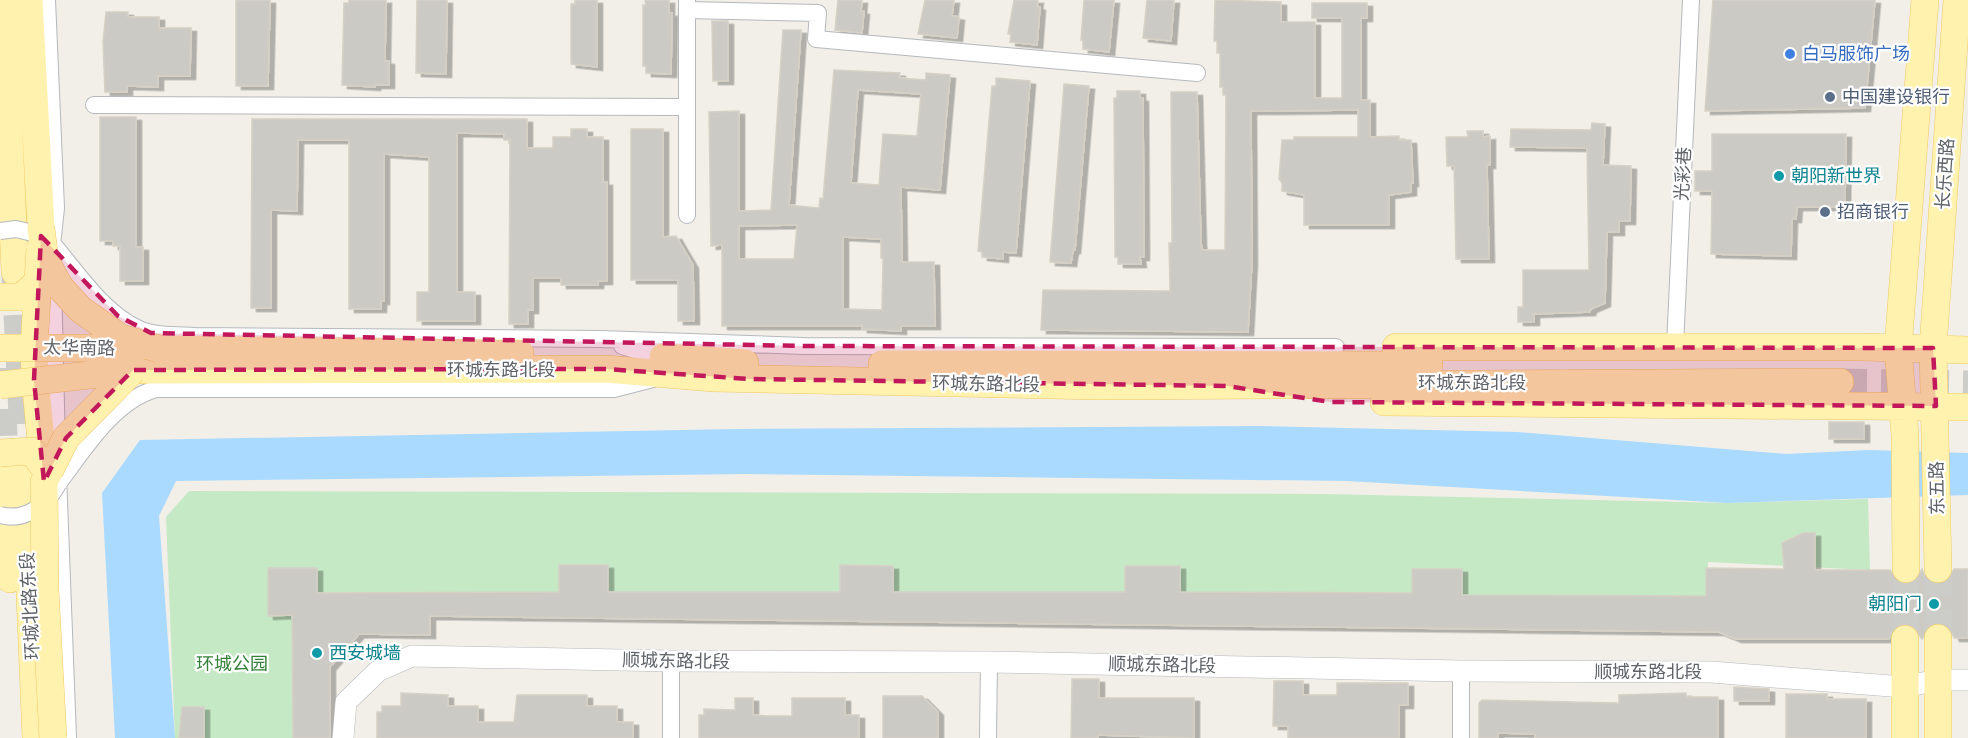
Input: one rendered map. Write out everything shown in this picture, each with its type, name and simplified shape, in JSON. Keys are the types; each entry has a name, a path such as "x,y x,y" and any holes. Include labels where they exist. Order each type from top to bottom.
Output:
{"main road":[{"path":"3,0 34,347 34,380 42,427 29,472 45,589 52,738"},
{"path":"29,0 47,236 45,260 60,287 80,309 121,338 159,349"},
{"name":"长乐西路","path":"1903,408 1898,348 1925,0"},
{"name":"长乐西路","path":"1936,406 1933,348 1957,0"},
{"path":"0,297 21,297 27,277 47,236"},
{"path":"1226,375 1336,347 1933,348 1968,350"},
{"name":"太华南路","path":"0,348 159,349"},
{"name":"环城东路北段","path":"159,349 451,362 665,366 747,363 1226,375 1840,373"},
{"name":"环城东路北段","path":"133,370 451,362"},
{"path":"29,472 133,370"},
{"name":"太华南路","path":"0,385 133,370"},
{"path":"1226,375 1330,402 1968,408"},
{"name":"东五路","path":"1936,406 1938,569"},
{"name":"东五路","path":"1903,408 1906,569"},
{"name":"环城北路东段","path":"18,738 29,472"},
{"name":"环城北路东段","path":"29,472 36,738"},
{"path":"1938,638 1938,738"},
{"path":"1905,639 1905,738"}],"street":[{"path":"47,0 56,208 47,236 29,472 68,738"},
{"name":"光彩巷","path":"1675,347 1691,0"},
{"path":"687,215 685,107 687,5 818,13 816,39 1197,73"},
{"path":"94,105 685,107"},
{"path":"0,231 27,231 47,236 117,316 138,329 151,333 451,362 614,389 665,366"},
{"path":"29,472 86,447 125,404 140,394 156,389 451,362 600,339 804,346 1336,347"},
{"path":"600,339 665,366"},
{"path":"0,515 15,516 32,512 45,504 29,472"},
{"name":"顺城东路北段","path":"343,738 346,702 378,671 412,656 671,661 989,662 1461,671 1711,672 1905,687 1937,680 1968,680"},
{"path":"671,661 671,738"},
{"path":"988,738 989,662"},
{"path":"1461,671 1461,738"}],"highlighted area":[{"path":"41,236 118,316 151,333 804,346 1933,348 1936,406 1330,402 1227,386 749,379 606,369 133,370 66,438 44,482 34,380"}],"green space":[{"name":"环城公园","path":"189,491 1324,494 1728,503 1868,499 1870,570 1708,562 1706,596 1462,595 1462,569 1412,569 1412,593 1180,592 1180,566 1125,566 1125,592 893,592 892,566 841,565 840,592 608,592 608,566 559,592 317,593 317,568 268,568 268,615 292,615 293,738 175,738 166,517"}],"water":[{"path":"1257,426 1517,432 1786,454 1869,450 1968,453 1968,495 1728,503 1347,481 746,474 176,481 159,516 175,738 115,738 102,493 140,440 736,429"}],"building":[{"path":"236,0 270,0 268,86 236,86"},
{"path":"349,0 386,0 385,61 389,61 389,85 375,85 375,87 342,85 344,3 349,3"},
{"path":"417,0 447,0 446,74 416,73"},
{"path":"575,0 597,0 597,67 571,64 571,4 575,4"},
{"path":"645,0 669,0 669,13 672,13 671,74 646,73 646,66 643,66 643,5 646,5"},
{"path":"838,0 862,0 861,11 864,11 862,33 835,30"},
{"path":"925,0 954,0 952,16 959,17 957,38 918,34"},
{"path":"1014,0 1038,0 1037,6 1040,7 1037,45 1010,42 1011,34 1008,34"},
{"path":"1084,0 1114,0 1109,52 1083,49 1081,40"},
{"path":"1147,0 1174,0 1171,41 1143,38"},
{"path":"1215,0 1281,2 1281,22 1315,22 1315,98 1342,98 1342,18 1312,18 1312,3 1367,3 1367,18 1361,18 1361,100 1370,100 1370,137 1399,136 1399,140 1411,140 1413,183 1411,183 1411,192 1389,195 1389,225 1304,225 1304,195 1282,191 1282,183 1279,179 1282,140 1294,140 1294,137 1358,137 1358,110 1251,111 1252,261 1248,332 1041,330 1043,290 1170,291 1171,92 1197,92 1202,250 1225,250 1226,95 1223,95 1223,87 1220,87 1220,53 1217,53 1217,41 1214,41"},
{"name":"白马服饰广场","path":"1713,0 1875,0 1865,108 1705,111"},
{"path":"106,12 128,12 128,17 159,17 159,28 191,28 190,76 158,76 158,87 127,86 127,92 105,92 103,42"},
{"path":"712,21 728,21 728,81 713,81"},
{"path":"783,30 801,30 789,205 819,208 820,198 823,199 834,70 900,73 899,78 926,80 926,73 950,75 940,190 901,187 902,262 934,262 935,326 901,326 901,331 862,329 862,326 722,326 722,245 711,246 709,112 739,111 739,211 771,210","holes":["858,90 921,94 917,136 883,134 879,185 851,183","797,225 794,259 739,259 739,226","843,237 881,239 882,310 843,309"]},
{"path":"996,78 1030,81 1016,253 1003,252 1003,259 982,257 982,252 978,251 992,86 996,86"},
{"path":"1064,84 1089,86 1075,250 1073,250 1071,263 1050,262"},
{"path":"1117,91 1140,91 1140,98 1143,98 1144,257 1140,257 1141,264 1118,264 1118,257 1115,257 1114,98 1117,98"},
{"path":"100,117 136,117 136,247 143,247 143,281 120,281 120,246 113,246 113,241 100,241"},
{"path":"252,119 527,119 527,148 553,148 553,137 571,137 571,129 587,129 587,137 603,137 603,182 607,182 607,281 598,281 598,285 561,285 561,278 533,278 533,310 528,310 528,324 509,324 510,140 504,140 504,134 457,133 457,292 475,292 475,321 417,321 417,292 429,292 429,157 384,154 384,301 381,301 381,309 349,309 349,140 298,140 297,211 271,210 271,308 251,308"},
{"path":"1592,123 1605,124 1603,165 1631,166 1630,221 1619,221 1619,232 1607,232 1605,303 1591,309 1590,312 1534,314 1534,322 1518,322 1518,307 1523,307 1523,270 1589,270 1587,148 1510,147 1511,129 1591,130"},
{"path":"631,129 663,129 663,237 676,236 693,265 694,321 678,321 678,280 631,280"},
{"path":"1467,131 1483,131 1483,137 1490,136 1490,165 1487,165 1489,259 1456,259 1454,166 1447,166 1446,137 1468,137"},
{"name":"朝阳新世界","path":"1712,134 1846,134 1845,207 1797,207 1796,219 1792,219 1791,256 1711,254 1712,191 1695,191 1695,171 1712,171"},
{"path":"1829,422 1864,422 1864,439 1829,439"},
{"name":"西安城墙","path":"1803,533 1815,533 1815,570 1890,570 1898,582 1907,585 1914,582 1922,569 1925,578 1938,585 1947,582 1954,569 1968,569 1968,638 1954,638 1951,630 1939,622 1930,625 1922,639 1913,626 1904,623 1892,631 1889,639 1736,639 1719,632 430,616 430,635 359,634 330,667 330,738 293,738 292,615 268,616 268,568 317,568 317,593 559,592 559,565 608,565 608,592 840,592 840,565 893,566 893,592 1125,592 1125,566 1180,566 1180,592 1412,593 1412,569 1462,569 1462,595 1706,596 1706,568 1784,569 1782,543"},
{"path":"1072,679 1099,679 1099,698 1194,698 1194,738 1098,735 1098,738 1071,738"},
{"path":"1274,681 1303,681 1303,695 1337,695 1337,683 1408,683 1408,705 1399,705 1399,738 1288,738 1288,726 1273,726"},
{"path":"1734,687 1769,689 1769,701 1734,701"},
{"path":"401,693 448,695 448,706 478,706 478,722 514,722 517,695 587,695 587,706 617,706 617,722 633,722 633,738 377,738 377,712 382,712 382,706 401,706"},
{"path":"1686,693 1686,697 1718,697 1718,738 1535,738 1535,734 1498,733 1498,738 1479,738 1479,703 1482,700 1619,703 1619,695"},
{"path":"1786,694 1827,694 1827,699 1866,699 1866,738 1786,738"},
{"path":"883,696 922,696 938,712 938,738 883,738"},
{"path":"735,698 753,698 753,715 792,716 792,698 845,698 845,715 859,715 859,738 699,738 699,715 704,715 704,709 735,710"},
{"path":"182,707 204,707 204,738 179,738"}],"tunnel":[{"path":"15,274 25,474"},
{"path":"2,368 5,475"},
{"path":"1840,382 1968,384"},
{"path":"1905,639 1906,569"},
{"path":"1938,569 1938,638"}],"place":[{"name":"白马服饰广场","path":"1790,54"},
{"name":"中国建设银行","path":"1830,97"},
{"name":"朝阳新世界","path":"1779,176"},
{"name":"招商银行","path":"1825,212"},
{"name":"朝阳门","path":"1934,604"},
{"name":"西安城墙","path":"317,653"}]}
